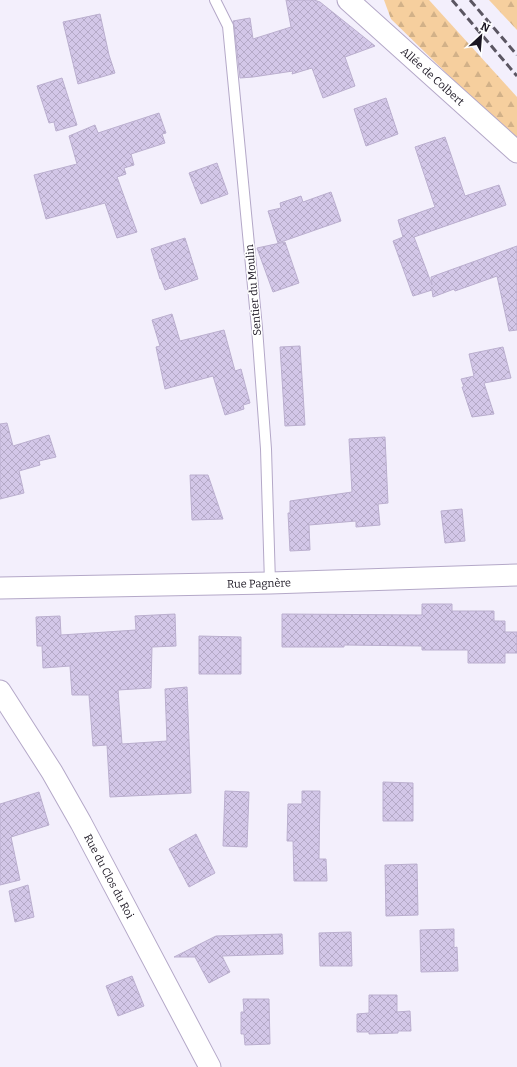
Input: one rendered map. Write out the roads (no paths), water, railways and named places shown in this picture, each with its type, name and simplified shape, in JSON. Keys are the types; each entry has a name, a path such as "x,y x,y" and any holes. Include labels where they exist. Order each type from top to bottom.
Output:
{"street":[{"name":"Allée de Colbert","path":"348,0 517,152"},
{"name":"Rue Pagnère","path":"0,588 270,583 517,575"},
{"name":"Rue du Clos du Roi","path":"0,690 52,772 81,823 210,1067"}],"lane":[{"name":"Sentier du Moulin","path":"215,0 228,26 257,328 266,449 270,583"}],"railway":[{"path":"452,0 517,76"},
{"path":"470,0 517,55"}]}
